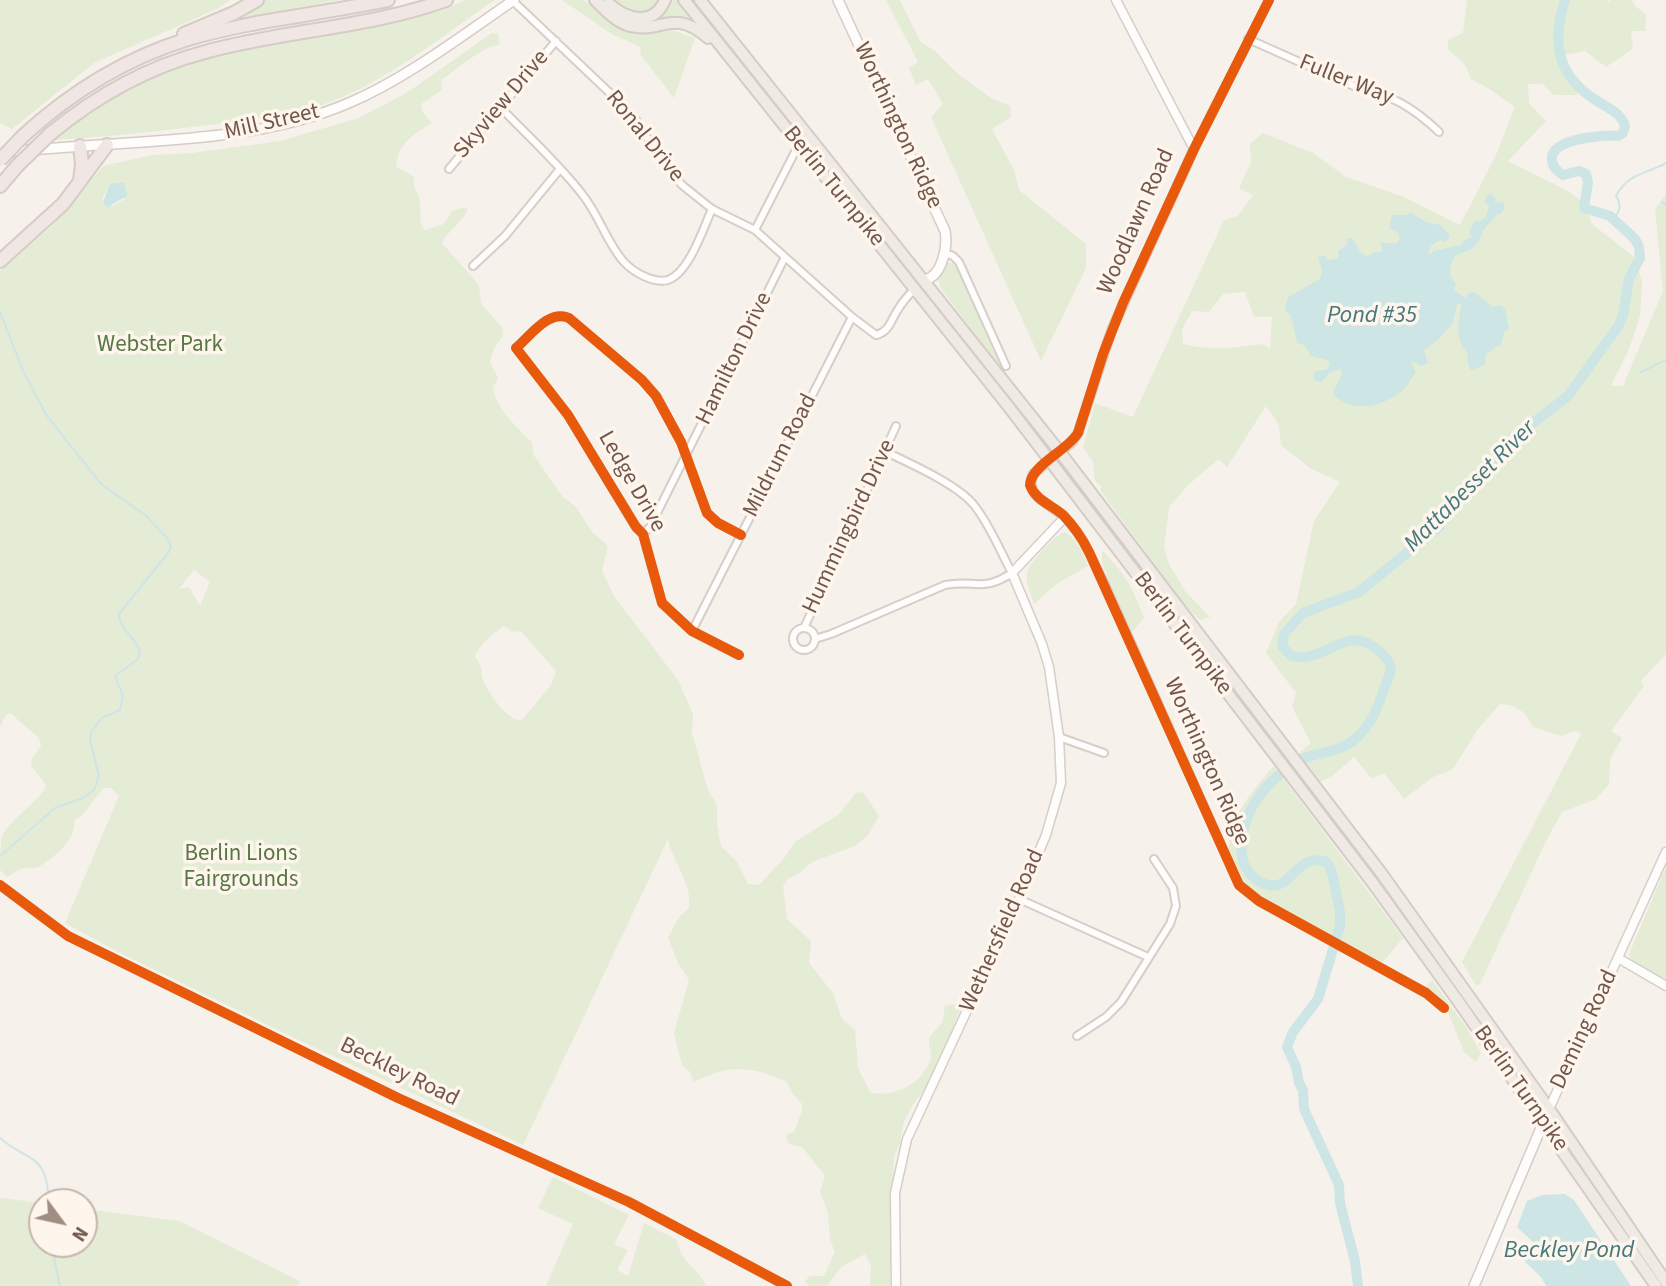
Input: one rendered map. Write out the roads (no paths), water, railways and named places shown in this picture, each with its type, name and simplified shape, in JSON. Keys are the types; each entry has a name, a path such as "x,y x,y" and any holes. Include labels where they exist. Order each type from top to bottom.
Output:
{"highway":[{"path":"0,160 23,136 83,89 162,43 234,13 257,0"},
{"path":"142,56 216,32 388,0"},
{"path":"0,186 50,134 112,90 146,73 182,59 237,44 391,16 446,0"},
{"path":"595,0 613,17 626,24 640,27 668,22 683,23 720,45"},
{"path":"605,0 623,15 639,19 656,13 665,0"},
{"name":"Berlin Turnpike","path":"684,0 1050,460 1401,922 1656,1286"},
{"name":"Berlin Turnpike","path":"700,0 1060,452 1427,935 1666,1282"},
{"path":"0,261 57,209 107,145"},
{"path":"79,146 82,164 79,184"}],"main road":[{"name":"Mill Street","path":"0,152 242,133 319,114 377,89 513,0"},
{"name":"Worthington Ridge","path":"838,0 945,231 945,253"},
{"path":"914,289 924,280 931,278 945,253"},
{"name":"Deming Road","path":"1474,1286 1549,1109"}],"street":[{"name":"Ronal Drive","path":"513,0 637,121 658,156 682,185 712,209 755,230 852,317 876,335 884,334 898,309 914,289"},
{"path":"1116,0 1194,149"},
{"name":"Woodlawn Road","path":"1050,460 1078,433 1112,329 1194,149 1269,0"},
{"name":"Fuller Way","path":"1248,39 1358,88 1397,100 1422,115 1439,131"},
{"name":"Skyview Drive","path":"449,169 556,41"},
{"path":"501,108 583,195 624,262 635,271 654,280 665,281 678,275 685,267 712,209"},
{"path":"755,230 799,144"},
{"path":"473,266 505,236 560,170"},
{"path":"945,253 959,262 1006,366"},
{"name":"Hamilton Drive","path":"643,534 650,527 687,456 785,257"},
{"name":"Ledge Drive","path":"687,456 656,396 642,380 569,318 561,315 551,317 516,348 568,415 636,527 643,534 662,603 692,631 739,655"},
{"name":"Mildrum Road","path":"692,631 852,317"},
{"name":"Hummingbird Drive","path":"804,628 896,426"},
{"path":"884,451 922,469 966,496 975,506 1012,573"},
{"path":"687,456 706,513 741,535"},
{"name":"Worthington Ridge","path":"1050,460 1033,474 1030,485 1035,495 1065,517 1082,539 1104,582 1239,885 1259,901 1426,993 1444,1008"},
{"name":"Hummingbird Drive","path":"816,639 945,585 960,582 978,586 995,584 1012,573 1065,517"},
{"name":"Wethersfield Road","path":"896,1286 895,1193 907,1139 1019,899 1046,835 1061,783 1059,737 1049,667 1012,573"},
{"name":"Hummingbird Drive","path":"804,628 811,630 816,639 808,650 797,648 794,643 798,630 804,628"},
{"path":"1059,737 1104,754"},
{"name":"Deming Road","path":"1549,1109 1666,852"},
{"path":"1077,1036 1106,1017 1121,1002 1170,924 1176,906 1173,888 1154,859"},
{"name":"Beckley Road","path":"0,885 68,936 398,1098 629,1202 787,1286"},
{"path":"1019,899 1148,957"},
{"path":"1618,958 1666,986"}],"water":[{"path":"124,183 127,196 108,207 103,203 109,185"},
{"name":"Pond #35","path":"1489,194 1495,197 1496,202 1504,203 1504,209 1486,226 1473,248 1454,257 1450,276 1456,284 1454,290 1465,298 1474,292 1493,307 1500,305 1505,309 1509,329 1504,332 1501,345 1486,355 1485,365 1471,370 1468,364 1467,353 1459,340 1462,304 1457,304 1453,323 1438,340 1424,350 1428,363 1421,366 1411,363 1416,372 1405,388 1386,401 1358,406 1340,400 1333,393 1342,373 1341,369 1331,372 1321,382 1314,381 1314,372 1328,369 1330,364 1327,360 1311,356 1305,346 1297,342 1291,315 1285,311 1288,297 1320,279 1322,270 1318,257 1324,255 1328,260 1338,258 1338,251 1347,244 1347,238 1352,238 1361,253 1368,257 1373,252 1382,252 1381,242 1396,244 1400,239 1398,232 1389,228 1392,215 1411,213 1426,222 1440,225 1449,234 1445,242 1440,240 1431,246 1428,255 1461,245 1464,240 1472,237 1469,233 1475,220 1479,222 1486,217 1489,205 1484,201"},
{"name":"Beckley Pond","path":"1565,1194 1574,1200 1631,1286 1546,1286 1523,1259 1517,1247 1526,1248 1535,1244 1517,1227 1527,1201 1542,1195"}],"waterway":[{"name":"Mattabesset River","path":"1358,1286 1355,1261 1340,1203 1339,1185 1304,1109 1303,1090 1287,1047 1293,1032 1318,999 1340,926 1332,873 1324,861 1314,861 1300,867 1283,883 1269,885 1259,881 1243,861 1243,830 1252,807 1276,777 1301,759 1342,747 1360,734 1374,715 1390,673 1386,658 1367,643 1349,641 1312,656 1291,656 1282,646 1284,634 1303,613 1359,592 1440,526 1463,492 1495,462 1512,439 1568,396 1619,325 1623,315 1629,279 1640,258 1639,247 1635,239 1610,216 1584,208 1588,182 1586,174 1579,171 1563,175 1552,163 1555,151 1561,146 1591,137 1618,136 1623,133 1625,126 1617,114 1573,81 1566,69 1558,44 1558,30 1565,0"},
{"path":"1614,218 1620,207 1616,195 1627,182 1666,163"},
{"path":"1662,202 1666,205"},
{"path":"0,312 24,373 47,416 101,484 145,515 168,539 171,547 119,614 122,625 136,643 140,654 137,660 115,676 123,696 120,710 102,718 91,732 90,740 99,776 94,790 83,798 55,808 0,856"},
{"path":"1641,372 1666,360"},
{"path":"0,1138 40,1166 47,1188"},
{"path":"54,1258 60,1286"}],"park label":[{"name":"Webster Park","path":"160,346"},
{"name":"Berlin Lions Fairgrounds","path":"241,868"}]}
